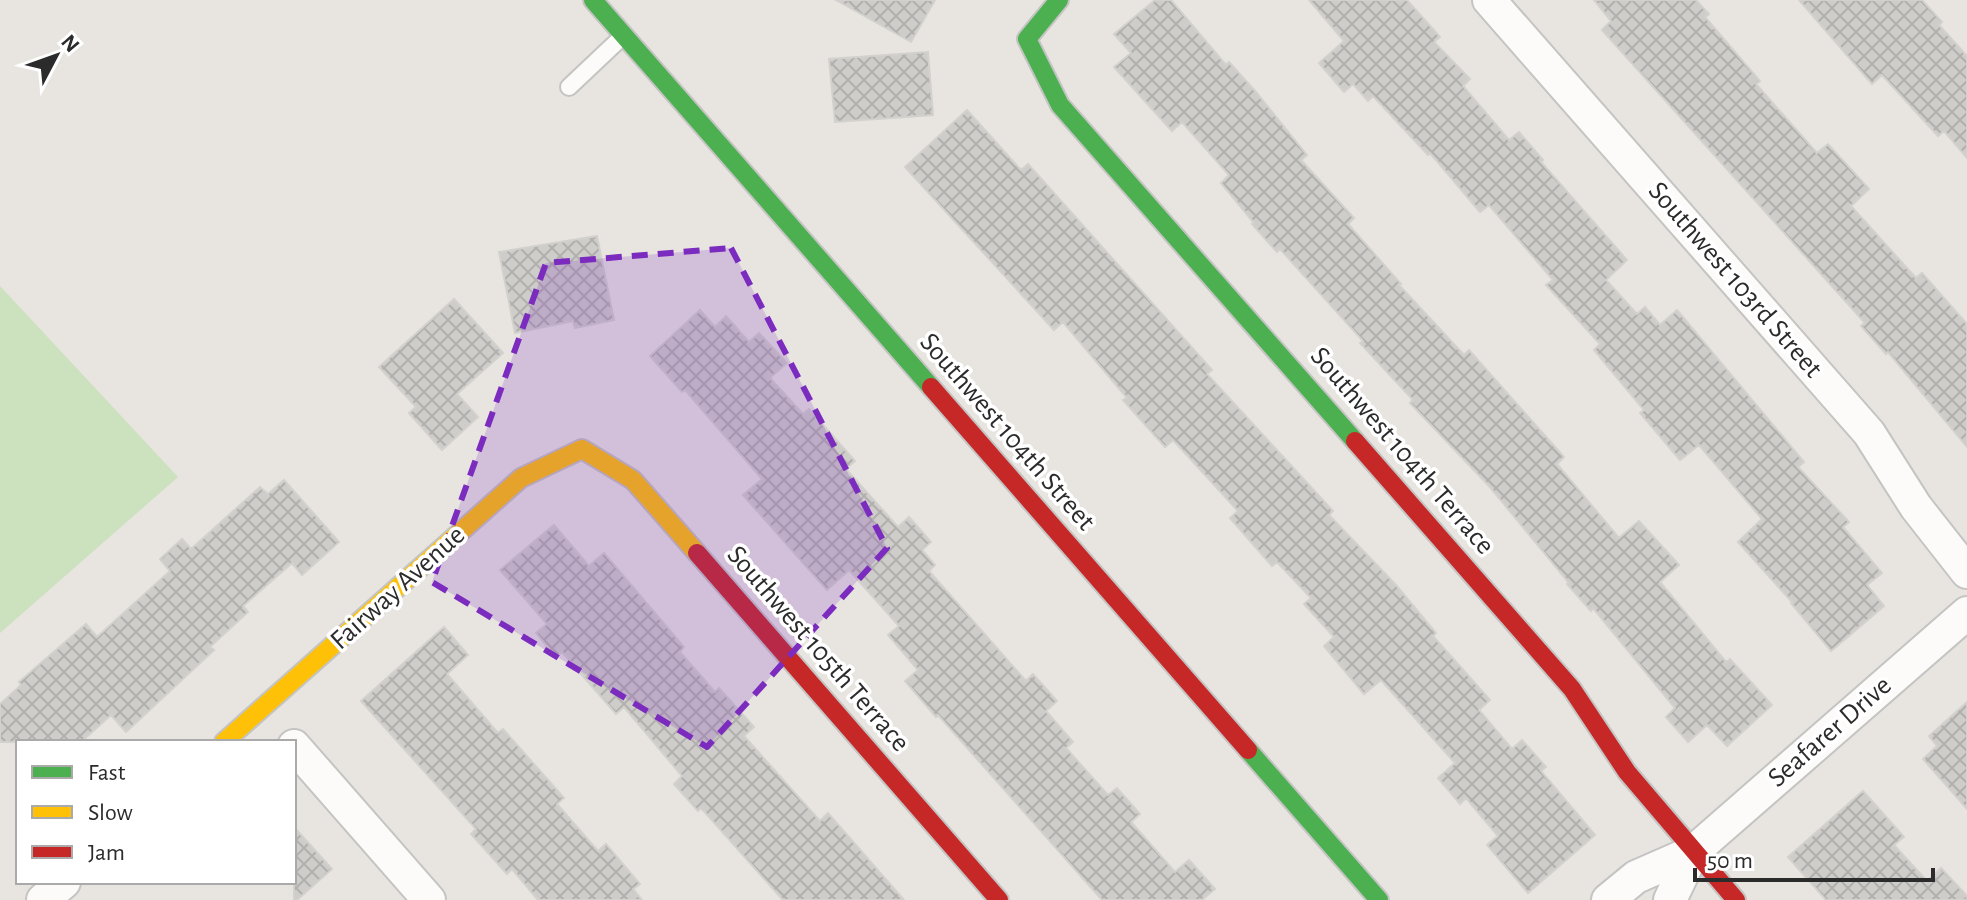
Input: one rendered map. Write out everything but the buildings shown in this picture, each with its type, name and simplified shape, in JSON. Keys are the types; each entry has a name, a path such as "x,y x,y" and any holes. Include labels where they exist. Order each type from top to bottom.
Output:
{"street":[{"name":"Southwest 104th Street","path":"593,0 1379,900"},
{"name":"Southwest 104th Terrace","path":"1059,0 1027,39 1060,105 1572,689 1617,759 1736,900"},
{"name":"Southwest 103rd Street","path":"1489,0 1869,433 1916,507 1967,572"},
{"name":"Fairway Avenue","path":"226,740 521,478 582,449"},
{"name":"Southwest 105th Terrace","path":"582,449 633,480 999,900"},
{"name":"Seafarer Drive","path":"1608,900 1636,877 1693,852 1967,613"},
{"path":"262,709 289,740"},
{"path":"296,749 429,900"},
{"name":"Seafarer Drive","path":"1670,900 1693,852"},
{"path":"43,900 62,884"}],"lane":[{"path":"569,87 625,35"}],"highlighted area":[{"path":"731,248 887,548 707,747 432,582 546,263"}],"green space":[{"path":"0,286 178,477 0,633"}],"traffic: fast":[{"path":"593,0 931,387"},
{"path":"1059,0 1027,39 1060,105 1355,441"},
{"path":"1248,750 1379,900"}],"traffic: slow":[{"path":"226,740 521,478 582,449 633,480 697,553"}],"traffic: jam":[{"path":"931,387 1248,750"},
{"path":"1355,441 1572,689 1627,772 1736,900"},
{"path":"697,553 999,900"}]}
